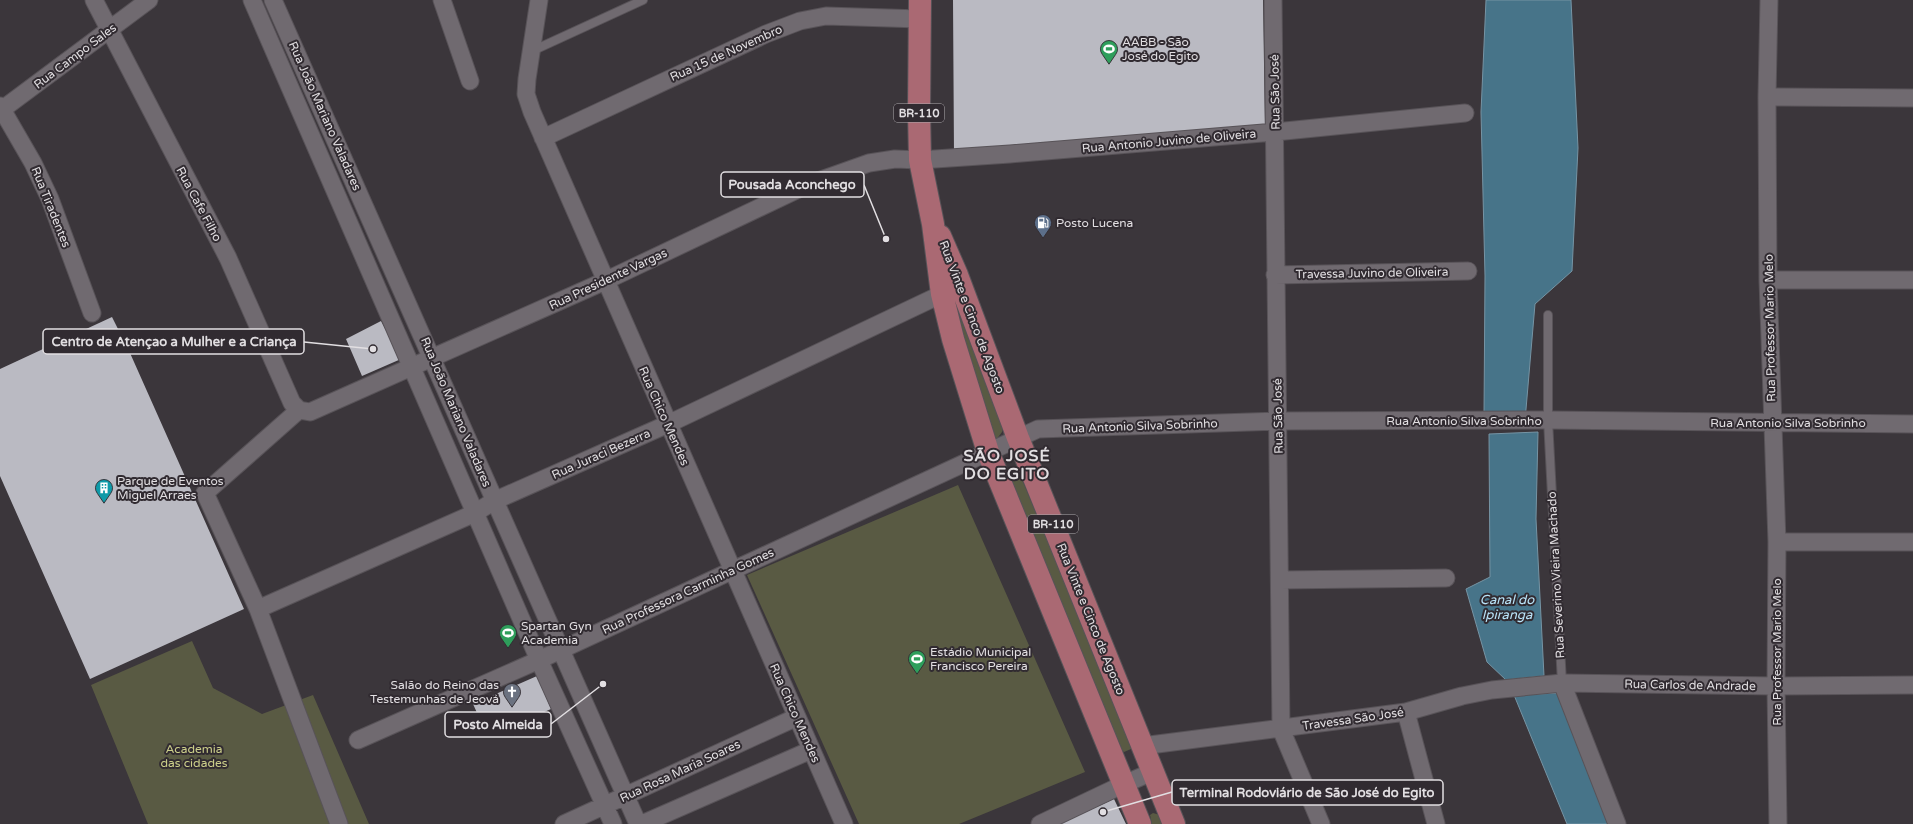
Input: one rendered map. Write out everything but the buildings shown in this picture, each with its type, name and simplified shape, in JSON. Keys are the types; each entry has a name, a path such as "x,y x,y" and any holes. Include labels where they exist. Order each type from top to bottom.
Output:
{"main road":[{"name":"BR-110","path":"920,10 920,160 933,224"},
{"name":"Rua Vinte e Cinco de Agosto","path":"933,224 942,294 971,401 988,452 1122,785 1140,824"},
{"name":"Rua Vinte e Cinco de Agosto","path":"933,224 947,249 1018,438 1174,824"}],"street":[{"name":"Rua Cafe Filho","path":"94,0 228,258 292,403 299,410"},
{"name":"Rua Campo Sales","path":"1,109 149,0"},
{"name":"Rua João Mariano Valadares","path":"252,0 539,660 613,824"},
{"name":"Rua João Mariano Valadares","path":"273,0 433,358 494,501 638,824"},
{"path":"442,0 470,81"},
{"name":"Rua Chico Mendes","path":"539,0 526,94 532,112 844,824"},
{"name":"Rua São José","path":"1273,0 1281,729 1321,824"},
{"name":"Rua Professor Mario Melo","path":"1769,0 1767,97 1768,280 1777,542 1776,686 1778,824"},
{"name":"Rua 15 de Novembro","path":"543,138 766,34 800,21 826,16 920,10"},
{"path":"1767,97 1913,98"},
{"name":"Rua Tiradentes","path":"1,109 33,163 50,199 92,313"},
{"name":"Rua Antonio Juvino de Oliveira","path":"920,160 1275,132 1465,113"},
{"name":"Rua Presidente Vargas","path":"299,410 310,412 412,368 605,281 807,185 869,163 895,159 920,160"},
{"name":"Travessa Juvino de Oliveira","path":"1275,275 1468,271"},
{"path":"1768,280 1913,280"},
{"name":"Rua Juraci Bezerra","path":"258,609 475,513 494,501 668,424 942,294"},
{"path":"299,410 205,493 258,609 339,824"},
{"name":"Rua Antonio Silva Sobrinho","path":"1018,438 1038,429 1278,421 1548,420 1772,424 1913,424"},
{"name":"Rua Professora Carminha Gomes","path":"358,740 539,660 1018,438"},
{"path":"1777,542 1913,542"},
{"path":"1280,580 1446,578"},
{"name":"Travessa São José","path":"1142,746 1406,712 1462,696 1513,687 1562,683"},
{"name":"Rua Carlos de Andrade","path":"1562,683 1776,686 1913,685"},
{"name":"Rua Severino Vieira Machado","path":"1562,683 1610,801 1617,824"},
{"path":"1406,712 1436,824"},
{"name":"Rua Rosa Maria Soares","path":"564,824 797,718"},
{"path":"642,824 812,750"},
{"path":"1040,824 1152,772"}],"lane":[{"path":"532,51 643,0"},
{"name":"Rua Severino Vieira Machado","path":"1548,315 1548,420 1562,683"}],"green space":[{"path":"945,267 1003,422 1002,432 996,440 993,436 960,332"},
{"path":"1014,475 1021,477 1132,745 1131,749 1124,752 1120,749 1012,484"},
{"name":"Estádio Municipal Francisco Pereira","path":"958,485 1085,772 959,824 859,824 747,575"},
{"name":"Academia das cidades","path":"192,641 213,688 262,714 313,695 369,824 148,824 91,685"},
{"path":"1153,813 1160,815 1163,824 1152,824 1150,815"}],"water":[{"path":"1486,0 1571,0 1578,148 1572,271 1535,304 1525,421 1484,414 1485,276 1481,112"},
{"name":"Canal do Ipiranga","path":"1538,432 1536,519 1544,676 1506,680 1487,662 1466,589 1490,577 1489,434"},
{"path":"1561,693 1609,824 1567,824 1514,695"}],"place":[{"name":"AABB - São José do Egito","path":"1109,64"},
{"name":"Posto Lucena","path":"1043,238"},
{"name":"Pousada Aconchego","path":"886,239"},
{"name":"Centro de Atençao a Mulher e a Criança","path":"373,349"},
{"name":"Parque de Eventos Miguel Arraes","path":"104,503"},
{"name":"Spartan Gyn Academia","path":"508,648"},
{"name":"Estádio Municipal Francisco Pereira","path":"917,674"},
{"name":"Posto Almeida","path":"603,684"},
{"name":"Salão do Reino das Testemunhas de Jeová","path":"512,707"},
{"name":"Terminal Rodoviário de São José do Egito","path":"1103,812"}],"district":[{"name":"SÃO JOSÉ DO EGITO","path":"1007,464"}]}
